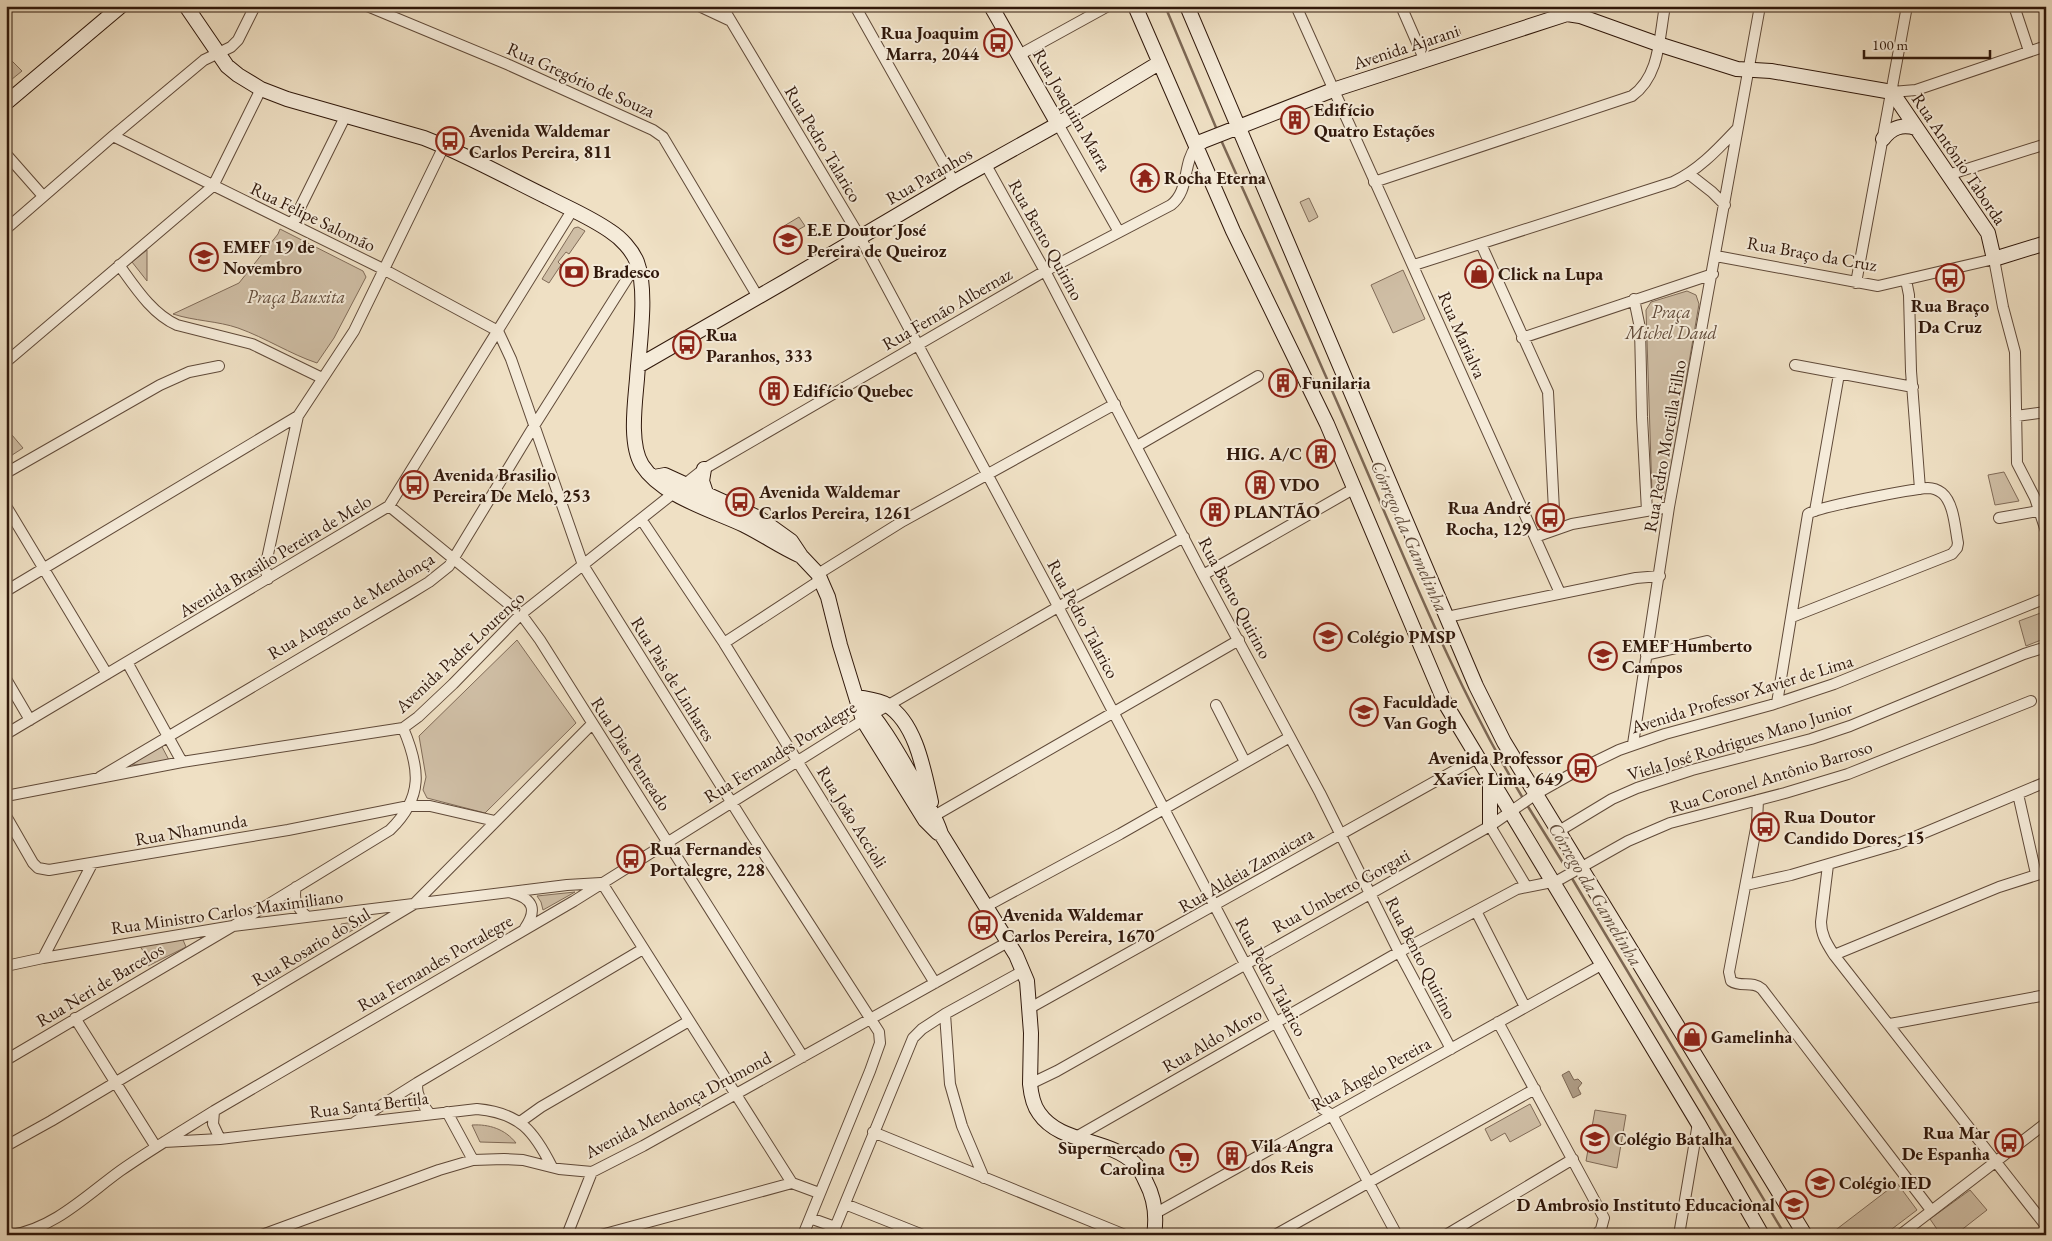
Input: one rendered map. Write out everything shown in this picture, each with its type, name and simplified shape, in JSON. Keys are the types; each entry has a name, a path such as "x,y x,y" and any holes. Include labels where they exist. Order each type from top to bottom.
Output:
{"street":[{"path":"6,103 121,6"},
{"path":"186,6 218,55 238,75 261,89 287,99 424,138 444,146 573,210 612,232 632,253 637,264 641,283 635,440 642,464 660,485 747,526 801,556"},
{"path":"6,229 204,60 218,55 231,47 238,40 255,6"},
{"name":"Rua Gregório de Souza","path":"367,6 510,65 652,130 663,137 758,297"},
{"path":"699,6 731,21"},
{"name":"Rua Pedro Talarico","path":"722,6 860,237 1058,606 1320,1107 1332,1115 1397,1235"},
{"path":"855,6 954,182"},
{"name":"Rua Joaquim Marra","path":"991,6 1119,232"},
{"path":"1019,55 1108,6"},
{"path":"1135,6 1233,232 1327,424 1445,704 1555,882 1762,1235"},
{"path":"1187,6 1480,694 1504,742 1533,796 1559,831 1578,870 1805,1235"},
{"name":"Rua Marialva","path":"1296,6 1560,593"},
{"path":"1401,6 1425,61"},
{"path":"1374,182 1632,96 1642,89 1654,68 1665,6"},
{"name":"Rua Pedro Morcilla Filho","path":"1633,744 1669,507 1713,274 1760,6"},
{"path":"1856,283 1907,6"},
{"path":"2014,6 2029,52"},
{"name":"Avenida Ajarani","path":"1196,146 1218,135 1333,90 1425,61 1570,10 1580,16 1722,65 1748,71 1771,71 1892,92"},
{"path":"1892,92 1916,90 2046,46"},
{"name":"Rua Paranhos","path":"638,366 954,182 1058,124 1159,63"},
{"path":"6,362 213,186 261,89"},
{"name":"Rua Antônio Taborda","path":"1892,92 1988,233 2003,307 2015,352 2017,463 2043,510 2046,531"},
{"path":"292,224 346,116"},
{"path":"1883,139 1887,133 1901,126 1916,128"},
{"path":"1414,265 1657,187 1689,174 1719,148 1737,129"},
{"name":"Rua Felipe Salomão","path":"113,136 383,269 498,331"},
{"path":"1948,175 2046,144"},
{"path":"268,580 265,568 298,416 354,330 444,146"},
{"name":"Rua Fernão Albernaz","path":"685,484 704,469 1045,271 1168,208 1182,194 1187,163 1196,146"},
{"path":"6,154 43,196"},
{"name":"Rua Bento Quirino","path":"986,165 1045,271 1115,404 1451,1049"},
{"path":"1689,174 1725,205"},
{"name":"Avenida Brasilio Pereira de Melo","path":"6,734 268,580 389,506 573,210"},
{"name":"Rua Braço da Cruz","path":"1716,256 1878,286 1994,258 2046,243"},
{"path":"1481,244 1550,399 1555,530"},
{"name":"Rua Augusto de Mendonça","path":"94,781 429,582 454,560 534,426 637,264"},
{"path":"119,265 149,303 168,321 252,344 322,378"},
{"path":"1522,338 1713,274"},
{"path":"1906,280 1909,295 1920,489"},
{"path":"1634,299 1640,328 1647,511"},
{"name":"Rua Pais de Linhares","path":"498,331 511,359 583,565 731,802 880,1032 880,1043 803,1235"},
{"path":"1794,365 1913,387"},
{"path":"6,473 160,385 189,372 219,366"},
{"path":"1777,703 1807,518 1813,511 1839,374"},
{"path":"1137,446 1258,376"},
{"path":"724,643 902,522 1115,404"},
{"path":"2016,416 2046,412"},
{"path":"6,591 298,416"},
{"path":"704,469 702,481 706,493"},
{"path":"654,478 665,475 706,493 759,518 791,541 801,556 820,577 828,597 846,665 857,697 925,820 933,830 941,834"},
{"name":"Avenida Padre Lourenço","path":"6,796 94,781 182,762 403,728 418,717 453,684 521,614 685,484"},
{"path":"1204,575 1355,488"},
{"path":"1792,617 1952,554 1957,548 1958,543 1949,502 1941,492 1936,490 1920,489 1813,511"},
{"path":"6,506 10,522 44,569 107,674"},
{"name":"Rua Dias Penteado","path":"389,506 521,614 668,842 803,1057"},
{"path":"1535,537 1572,524 1669,507"},
{"path":"1998,518 2043,510"},
{"name":"Rua João Accioli","path":"641,519 724,643 935,983"},
{"name":"Rua Fernandes Portalegre","path":"11,1235 34,1228 57,1216 160,1144 574,901 887,705 1058,606 1184,537"},
{"path":"1447,617 1560,593 1660,576"},
{"name":"Avenida Professor Xavier de Lima","path":"1512,811 1533,796 1594,761 1633,744 1777,703 1877,668 2046,598"},
{"path":"934,816 1239,640"},
{"path":"1646,655 1707,640"},
{"name":"Viela José Rodrigues Mano Junior","path":"1559,831 1612,799 1637,788 1692,770 1811,740 1850,726 2024,654 2046,647"},
{"path":"127,662 182,762"},
{"path":"6,679 30,720"},
{"path":"857,697 887,705 898,716 916,745 934,816 941,834 1008,942 1023,971 1029,989 1030,1084 1032,1097 1039,1114 1054,1127 1118,1153 1134,1163 1148,1186 1156,1213 1154,1235"},
{"name":"Rua Coronel Antônio Barroso","path":"1555,882 1628,841 1670,823 1848,774 2031,701"},
{"path":"1216,705 1245,762"},
{"path":"868,717 934,816"},
{"name":"Rua Rosario do Sul","path":"6,1146 52,1121 414,904 592,724"},
{"path":"403,728 416,768 417,781 409,806"},
{"path":"985,907 1290,737"},
{"name":"Rua Aldeia Zamaicara","path":"1030,1008 1477,758"},
{"path":"1489,778 1490,826 1526,886"},
{"path":"1746,885 1769,881 1900,844 2046,782"},
{"path":"1834,955 1990,890 2041,873 2018,794"},
{"path":"1758,800 1757,823 1729,972 1731,981 1738,985 1754,984 1762,989 1931,1210"},
{"name":"Rua Nhamunda","path":"6,816 38,868 49,870 92,864 409,806 430,806 495,821"},
{"name":"Rua Neri de Barcelos","path":"6,1060 233,926 390,830 409,806"},
{"name":"Rua Umberto Gorgati","path":"1030,1084 1057,1071 1370,894 1490,826 1512,811"},
{"path":"43,958 92,864"},
{"path":"1828,865 1821,931 1834,955 1890,1024 2046,1228 2038,1235"},
{"name":"Rua Aldo Moro","path":"1076,1137 1276,1021 1476,911 1526,886 1555,882"},
{"path":"602,883 792,1183"},
{"name":"Rua Ministro Carlos Maximiliano","path":"6,966 233,926 567,884 602,883"},
{"path":"567,884 575,890 574,901"},
{"path":"296,888 296,906 306,916"},
{"path":"509,892 521,896 530,904 533,910 524,929"},
{"path":"1476,911 1525,1007"},
{"name":"Avenida Mendonça Drumond","path":"262,1235 439,1170 473,1160 523,1160 552,1168 592,1172 1008,942"},
{"path":"352,1124 417,1083 643,949"},
{"name":"Rua Ângelo Pereira","path":"1156,1213 1603,964"},
{"path":"810,1218 833,1231 913,1038 922,1029 945,1014 1023,971"},
{"path":"1890,1024 2046,994"},
{"path":"945,1014 950,1084 962,1126 984,1178"},
{"path":"75,1018 160,1144"},
{"path":"520,1122 689,1021"},
{"path":"1498,1022 1604,1218 1601,1229 1596,1235"},
{"path":"417,1083 416,1089 420,1101 430,1114"},
{"path":"1275,1235 1535,1089"},
{"name":"Rua Santa Bertila","path":"160,1144 220,1139 447,1112 485,1110 520,1122 530,1130 552,1168"},
{"path":"214,1111 213,1124 220,1139"},
{"path":"447,1112 473,1160"},
{"path":"1900,1235 2046,1122"},
{"path":"1679,1235 1698,1123"},
{"path":"873,1132 1126,1235"},
{"path":"1446,1235 1573,1160"},
{"path":"566,1235 592,1172"},
{"path":"601,1235 792,1183 820,1193"},
{"path":"845,1204 923,1235"}],"green space":[{"path":"1459,29 1461,35 1434,45 1425,40"},
{"path":"8,57 22,71 6,84"},
{"path":"1309,198 1318,217 1309,222 1300,202"},
{"path":"799,217 805,226 789,235 784,226"},
{"path":"578,227 585,231 569,254 566,252 558,262 561,265 549,283 542,279 574,228"},
{"name":"Praça Bauxita","path":"280,229 363,271 366,277 334,338 317,363 238,328 173,314 239,283"},
{"path":"147,250 147,281 132,262"},
{"path":"1403,270 1425,319 1393,333 1371,285"},
{"name":"Praça Michel Daud","path":"1687,291 1696,295 1699,304 1666,497 1663,500 1652,494 1646,310 1651,302"},
{"path":"6,428 23,448 6,459"},
{"path":"2004,472 2019,501 1995,505 1988,475"},
{"path":"2046,611 2046,638 2026,646 2019,621"},
{"path":"517,640 576,723 485,813 427,798 423,790 426,777 419,736"},
{"path":"160,743 170,762 132,765"},
{"path":"575,892 543,910 537,896"},
{"path":"372,919 344,935 341,924"},
{"path":"181,935 186,947 148,966 146,955 139,945"},
{"path":"1530,1104 1541,1125 1510,1142 1505,1133 1491,1141 1485,1129"},
{"path":"1595,1110 1626,1115 1617,1168 1586,1161"},
{"path":"472,1125 496,1128 507,1134 516,1143 480,1142"},
{"path":"1897,1183 1917,1210 1884,1235 1829,1235"},
{"path":"1970,1190 1987,1210 1955,1235 1941,1235 1930,1219"}],"shaded area":[{"path":"1569,1071 1574,1080 1578,1079 1582,1083 1578,1088 1581,1094 1573,1098 1562,1075"}],"waterway":[{"name":"Córrego da Gamelinha","path":"1165,6 1217,130"},
{"name":"Córrego da Gamelinha","path":"1221,140 1443,644 1481,724 1524,800"},
{"name":"Córrego da Gamelinha","path":"1527,805 1568,871"},
{"name":"Córrego da Gamelinha","path":"1570,875 1785,1235"}],"place":[{"name":"Rua Joaquim Marra, 2044","path":"998,43"},
{"name":"Edifício Quatro Estações","path":"1295,120"},
{"name":"Avenida Waldemar Carlos Pereira, 811","path":"450,141"},
{"name":"Rocha Eterna","path":"1145,178"},
{"name":"E.E Doutor José Pereira de Queiroz","path":"788,240"},
{"name":"EMEF 19 de Novembro","path":"204,257"},
{"name":"Bradesco","path":"574,272"},
{"name":"Click na Lupa","path":"1479,274"},
{"name":"Rua Braço Da Cruz","path":"1950,278"},
{"name":"Rua Paranhos, 333","path":"687,345"},
{"name":"Funilaria","path":"1283,383"},
{"name":"Edifício Quebec","path":"774,391"},
{"name":"HIG. A/C","path":"1321,454"},
{"name":"Avenida Brasilio Pereira De Melo, 253","path":"414,485"},
{"name":"VDO","path":"1260,485"},
{"name":"Avenida Waldemar Carlos Pereira, 1261","path":"740,502"},
{"name":"PLANTÃO","path":"1215,512"},
{"name":"Rua André Rocha, 129","path":"1550,518"},
{"name":"Colégio PMSP","path":"1328,637"},
{"name":"EMEF Humberto Campos","path":"1603,656"},
{"name":"Faculdade Van Gogh","path":"1364,712"},
{"name":"Avenida Professor Xavier Lima, 649","path":"1582,768"},
{"name":"Rua Doutor Candido Dores, 15","path":"1765,827"},
{"name":"Rua Fernandes Portalegre, 228","path":"631,859"},
{"name":"Avenida Waldemar Carlos Pereira, 1670","path":"983,925"},
{"name":"Gamelinha","path":"1692,1037"},
{"name":"Colégio Batalha","path":"1595,1139"},
{"name":"Rua Mar De Espanha","path":"2009,1143"},
{"name":"Vila Angra dos Reis","path":"1232,1156"},
{"name":"Supermercado Carolina","path":"1184,1158"},
{"name":"Colégio IED","path":"1820,1183"},
{"name":"D Ambrosio Instituto Educacional","path":"1794,1205"}]}
